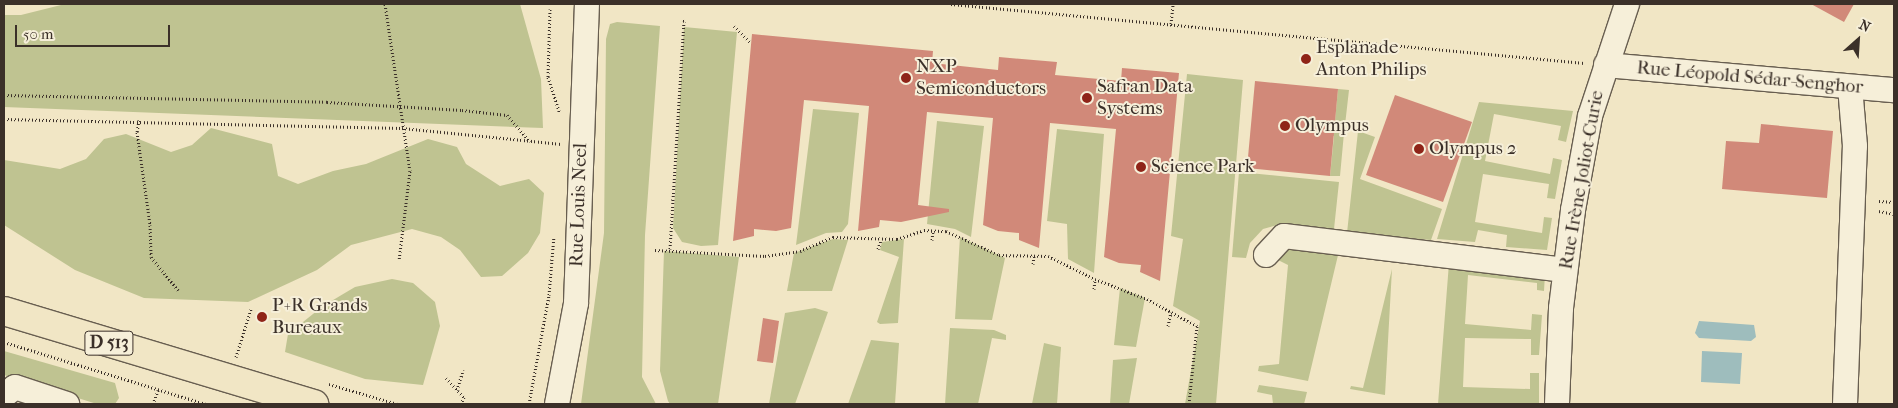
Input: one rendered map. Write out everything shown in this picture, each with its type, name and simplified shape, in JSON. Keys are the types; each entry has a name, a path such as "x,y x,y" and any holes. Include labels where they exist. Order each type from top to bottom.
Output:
{"main road":[{"name":"D 513","path":"4,311 314,404"},
{"name":"D 513","path":"4,329 255,404"}],"street":[{"name":"Rue Louis Neel","path":"556,404 576,303 587,4"},
{"name":"Rue Irène Joliot-Curie","path":"1558,404 1562,297 1565,270 1598,64 1623,14"},
{"name":"Rue Léopold Sédar-Senghor","path":"1598,64 1894,90"},
{"path":"1845,404 1855,146 1850,87"},
{"path":"1266,256 1284,236 1565,270"},
{"path":"4,396 15,387 68,404"}],"path":[{"path":"385,4 402,128 410,171 399,261"},
{"path":"951,4 1598,64"},
{"path":"1171,24 1173,4"},
{"path":"550,9 548,76 561,118"},
{"path":"670,249 684,21 681,20"},
{"path":"734,26 750,42"},
{"path":"4,95 327,102 508,115 531,141"},
{"path":"4,119 139,120 402,128 563,145"},
{"path":"139,120 137,132 150,225 151,256 178,290"},
{"path":"562,154 563,135"},
{"path":"1879,201 1894,202"},
{"path":"1879,211 1894,214"},
{"path":"528,404 549,295 555,229"},
{"path":"654,250 670,249 765,258 800,250 833,237 882,240 933,230 946,231 999,255 1048,256 1094,279 1148,299 1197,326 1189,404"},
{"path":"932,240 933,230"},
{"path":"878,249 882,240"},
{"path":"1032,264 1034,256"},
{"path":"1094,279 1094,290"},
{"path":"235,360 251,309"},
{"path":"1168,326 1171,312"},
{"path":"4,342 206,404"},
{"path":"457,390 463,370"},
{"path":"446,378 464,397 462,404"},
{"path":"153,404 158,390"}],"green space":[{"path":"65,4 520,4 541,79 543,128 4,107 4,15 21,15"},
{"path":"617,22 660,26 645,235 642,377 656,404 581,404 604,233 606,39 610,24"},
{"path":"684,27 737,32 718,245 701,246 682,242 673,228"},
{"path":"1187,74 1243,80 1216,404 1185,404 1200,321 1173,306 1183,239 1171,236"},
{"path":"1338,89 1349,90 1345,125 1320,123 1321,120 1335,121"},
{"path":"1479,102 1573,111 1566,142 1558,140 1561,126 1494,114 1485,161 1550,174 1553,158 1562,160 1555,199 1547,198 1549,184 1483,174 1475,222 1542,233 1544,217 1552,218 1547,250 1506,247 1507,235 1478,230 1475,242 1437,239"},
{"path":"813,109 859,113 848,224 842,232 826,233 796,245"},
{"path":"937,121 984,126 971,237 955,229 927,224"},
{"path":"211,128 272,144 278,176 298,184 333,171 366,164 428,139 457,147 466,164 500,186 529,179 544,193 540,233 528,253 502,276 481,277 460,250 441,237 412,229 351,245 317,270 248,302 144,298 75,270 4,225 4,160 60,169 86,159 104,139 126,134 171,152 192,145"},
{"path":"1057,129 1104,134 1094,273 1068,259 1067,224 1047,221"},
{"path":"1320,129 1344,133 1340,176 1330,176 1334,136 1319,134"},
{"path":"1358,131 1375,137 1360,179 1442,209 1431,240 1347,233"},
{"path":"1239,172 1339,182 1334,229 1281,224 1263,229 1250,243 1246,258 1232,257"},
{"path":"960,237 1005,258 992,320 955,319"},
{"path":"833,239 848,240 832,291 787,291 794,253"},
{"path":"904,239 898,323 880,324 877,322 899,257 880,250 882,242"},
{"path":"1271,247 1339,251 1308,381 1258,371 1259,366 1279,364 1288,265 1270,256"},
{"path":"664,251 739,257 718,404 670,404 668,401 660,371"},
{"path":"1449,263 1545,274 1544,291 1537,290 1537,283 1468,275 1465,324 1531,330 1532,314 1542,315 1539,355 1531,355 1531,339 1465,338 1463,387 1530,389 1530,373 1539,373 1539,404 1438,404"},
{"path":"1392,269 1385,395 1350,389 1351,386 1363,388"},
{"path":"392,279 413,283 435,302 440,326 423,385 365,379 285,352 288,334 323,306 355,287"},
{"path":"1120,288 1145,298 1136,347 1114,345"},
{"path":"815,308 828,312 795,404 769,404 785,313"},
{"path":"950,328 994,330 1006,335 1006,340 992,338 978,404 945,404"},
{"path":"871,340 899,343 895,404 848,404"},
{"path":"1044,343 1061,347 1057,404 1032,404"},
{"path":"4,351 115,383 119,398 115,404 97,404 4,375"},
{"path":"1137,358 1129,404 1110,404 1113,360"},
{"path":"1259,385 1307,392 1304,404 1273,404 1272,395 1257,392"}],"water":[{"path":"1699,321 1754,325 1756,337 1751,341 1699,338 1695,333"},
{"path":"1702,351 1742,353 1740,384 1701,382"}],"building":[{"path":"1811,4 1854,4 1844,22"},
{"name":"Science Park","path":"752,34 933,51 932,63 998,70 999,57 1057,62 1055,75 1121,81 1122,68 1179,73 1160,281 1140,272 1141,265 1119,263 1104,257 1116,129 1050,123 1039,248 1019,240 1019,233 998,231 983,225 993,118 927,112 918,205 949,209 949,212 901,222 880,220 879,227 858,231 869,106 804,100 791,228 776,231 754,229 754,236 733,241"},
{"name":"Olympus","path":"1255,81 1338,89 1330,176 1247,168"},
{"name":"Olympus 2","path":"1395,95 1472,122 1443,202 1366,175"},
{"path":"1761,124 1833,131 1827,198 1722,189 1726,141 1759,143"},
{"path":"763,318 779,321 773,363 757,361"}],"place":[{"name":"Esplanade Anton Philips","path":"1306,59"},
{"name":"NXP Semiconductors","path":"906,78"},
{"name":"Safran Data Systems","path":"1087,98"},
{"name":"Olympus","path":"1285,126"},
{"name":"Olympus 2","path":"1419,149"},
{"name":"Science Park","path":"1141,167"},
{"name":"P+R Grands Bureaux","path":"262,317"}]}
